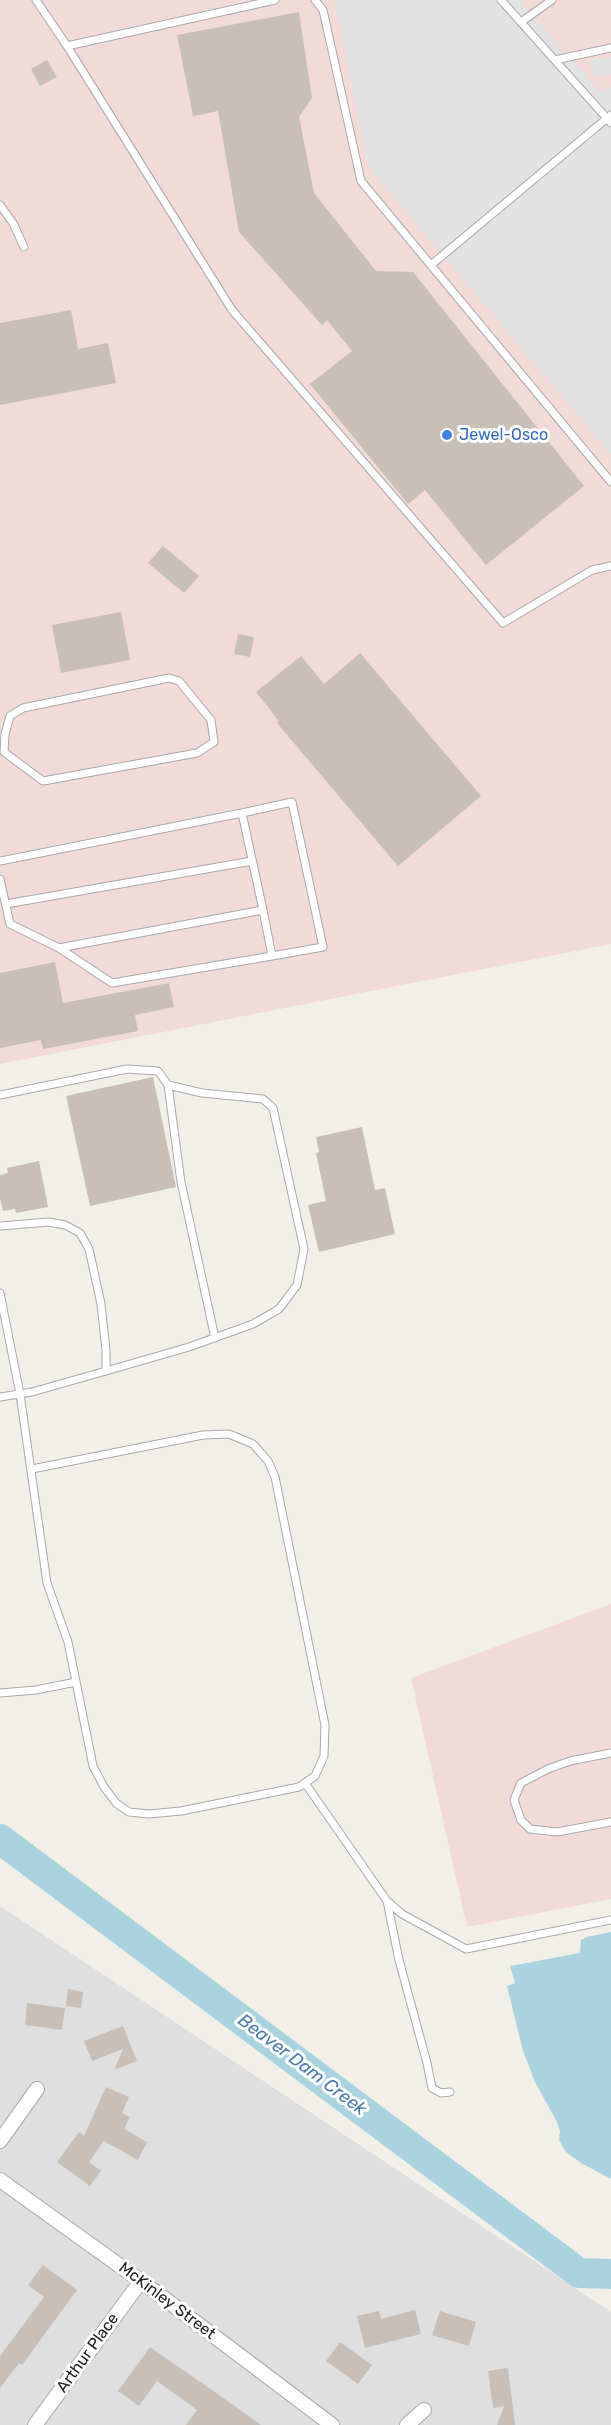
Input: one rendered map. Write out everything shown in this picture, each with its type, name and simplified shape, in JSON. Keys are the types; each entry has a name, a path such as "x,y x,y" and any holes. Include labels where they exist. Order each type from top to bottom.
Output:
{"street":[{"path":"0,2141 37,2089"},
{"name":"McKinley Street","path":"0,2180 141,2281 332,2425"},
{"name":"Arthur Place","path":"35,2425 141,2281"},
{"path":"407,2425 424,2410"}],"lane":[{"path":"36,0 232,310 503,623 592,570 611,566"},
{"path":"67,46 275,0"},
{"path":"315,0 323,10 360,181 611,482"},
{"path":"431,265 610,118 501,0"},
{"path":"521,22 552,0"},
{"path":"555,60 611,48"},
{"path":"0,206 13,223 24,247"},
{"path":"169,678 179,681 211,720 214,742 197,753 43,781 2,752 10,716 23,708 169,678"},
{"path":"0,861 292,802 323,947 112,982 59,948 10,924 0,879"},
{"path":"242,813 272,956"},
{"path":"6,904 252,861"},
{"path":"59,948 262,910"},
{"path":"0,1095 128,1069 158,1071 168,1085 181,1182 215,1338"},
{"path":"0,1397 20,1394 106,1371 253,1324 279,1309 297,1285 304,1249 273,1108 262,1099 202,1093 168,1085"},
{"path":"0,1226 49,1222 65,1225 80,1233 89,1249 101,1304 106,1371"},
{"path":"0,1293 20,1394 47,1584 68,1642 93,1766 104,1787 116,1803 129,1812 148,1814 181,1811 299,1787 315,1776 324,1756 325,1725 275,1477 268,1461 252,1444 228,1434 203,1435 32,1469"},
{"path":"0,1693 36,1690 76,1682"},
{"path":"611,1753 548,1768 521,1783 514,1800 521,1820 530,1829 557,1832 611,1822"},
{"path":"304,1783 387,1901 402,1914 466,1949 611,1920"},
{"path":"387,1901 399,1960 432,2088 441,2093 450,2092"}],"shaded area":[{"path":"0,0 611,0 611,944 0,1064"},
{"path":"335,0 519,0 601,92 611,87 611,454 368,166"},
{"path":"611,57 611,74 593,77 590,60"},
{"path":"611,1604 611,1899 467,1927 411,1678"},
{"path":"0,1906 611,2312 611,2425 0,2425"}],"water":[{"path":"611,1932 611,2179 566,2152 559,2140 560,2131 556,2120 535,2082 523,2051 507,1986 515,1983 510,1966 580,1953 581,1940"}],"building":[{"path":"299,12 312,98 299,117 314,193 376,271 413,272 584,486 486,565 425,490 408,504 310,384 352,351 327,320 322,325 239,232 218,111 193,116 177,35"},
{"path":"47,60 57,77 40,86 31,69"},
{"path":"71,310 78,349 108,343 116,383 0,405 0,323"},
{"path":"163,546 199,576 184,593 148,563"},
{"path":"121,612 130,660 61,673 52,625"},
{"path":"238,634 254,637 250,657 234,654"},
{"path":"360,653 481,796 398,866 277,723 279,721 256,692 301,656 324,684"},
{"path":"55,962 63,1003 169,983 174,1007 135,1015 138,1031 43,1049 41,1040 0,1048 0,973"},
{"path":"153,1077 176,1187 90,1206 66,1096"},
{"path":"362,1127 375,1190 385,1188 395,1234 319,1252 308,1205 326,1201 316,1153 319,1152 316,1137"},
{"path":"39,1161 48,1207 16,1213 15,1209 3,1211 0,1198 0,1175 8,1173 7,1168"},
{"path":"68,1989 83,1992 81,2008 66,2006"},
{"path":"27,2003 65,2008 62,2030 25,2025"},
{"path":"123,2026 137,2061 114,2070 123,2049 92,2061 84,2041"},
{"path":"106,2087 129,2097 122,2113 130,2117 124,2129 147,2142 138,2160 104,2141 89,2162 101,2171 90,2186 57,2162 79,2132 84,2136"},
{"path":"43,2265 77,2290 22,2365 19,2363 0,2388 0,2356 44,2297 28,2285"},
{"path":"415,2310 421,2334 365,2348 357,2316 379,2311 381,2319"},
{"path":"440,2311 476,2322 469,2346 432,2335"},
{"path":"340,2342 372,2365 358,2384 326,2361"},
{"path":"150,2347 261,2425 186,2425 197,2410 157,2381 139,2406 118,2391"},
{"path":"508,2368 515,2425 497,2425 504,2406 493,2408 488,2371"}],"waterway":[{"name":"Beaver Dam Creek","path":"0,1839 579,2273 611,2274"}],"place":[{"name":"Jewel-Osco","path":"447,435"}]}
